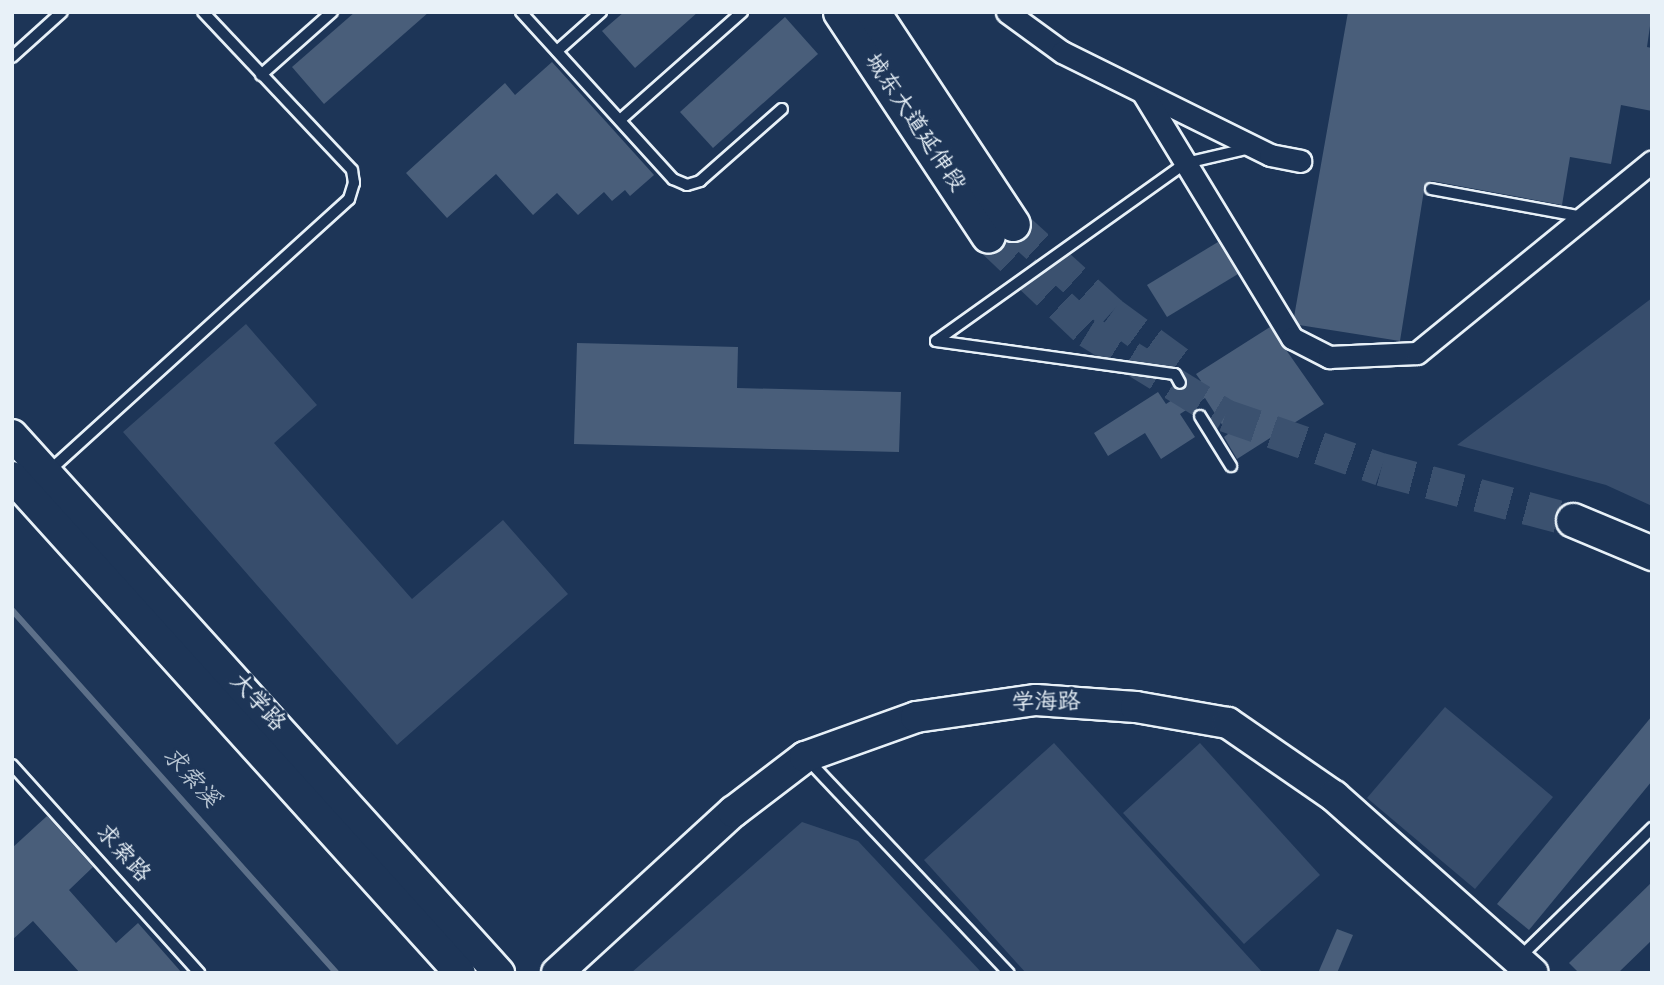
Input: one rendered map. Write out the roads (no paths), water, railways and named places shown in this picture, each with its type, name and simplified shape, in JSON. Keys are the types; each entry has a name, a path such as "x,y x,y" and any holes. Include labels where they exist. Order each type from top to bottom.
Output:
{"main road":[{"name":"城东大道延伸段","path":"840,12 1001,230 873,12"},
{"name":"大学路","path":"12,435 24,486 460,973"},
{"name":"大学路","path":"24,486 499,973"},
{"path":"1652,536 1579,514 1652,553"},
{"name":"学海路","path":"556,973 733,812 805,757 916,717 1035,700 1136,707 1228,723 1334,796 1526,966"}],"street":[{"path":"1007,12 1062,52 1253,147 1300,161"},
{"path":"1143,93 1292,338 1329,357 1417,353 1652,161"}],"lane":[{"path":"12,57 62,12"},
{"path":"24,486 349,199 354,183 352,170 203,12"},
{"path":"261,75 332,12"},
{"path":"520,12 673,179 687,185 700,181 782,109"},
{"path":"557,51 600,12"},
{"path":"620,120 742,12"},
{"path":"1180,383 1175,374 936,341 1186,163 1253,147"},
{"path":"1431,189 1586,217"},
{"path":"1200,416 1231,466"},
{"path":"805,757 1009,973"},
{"name":"求索路","path":"12,765 199,973"},
{"path":"1526,966 1652,828"}],"waterway":[{"name":"求索溪","path":"12,610 336,973"}],"tunnel":[{"path":"1013,224 1111,313 1189,370"},
{"path":"988,236 1088,331 1225,415 1381,469 1573,520"}]}
